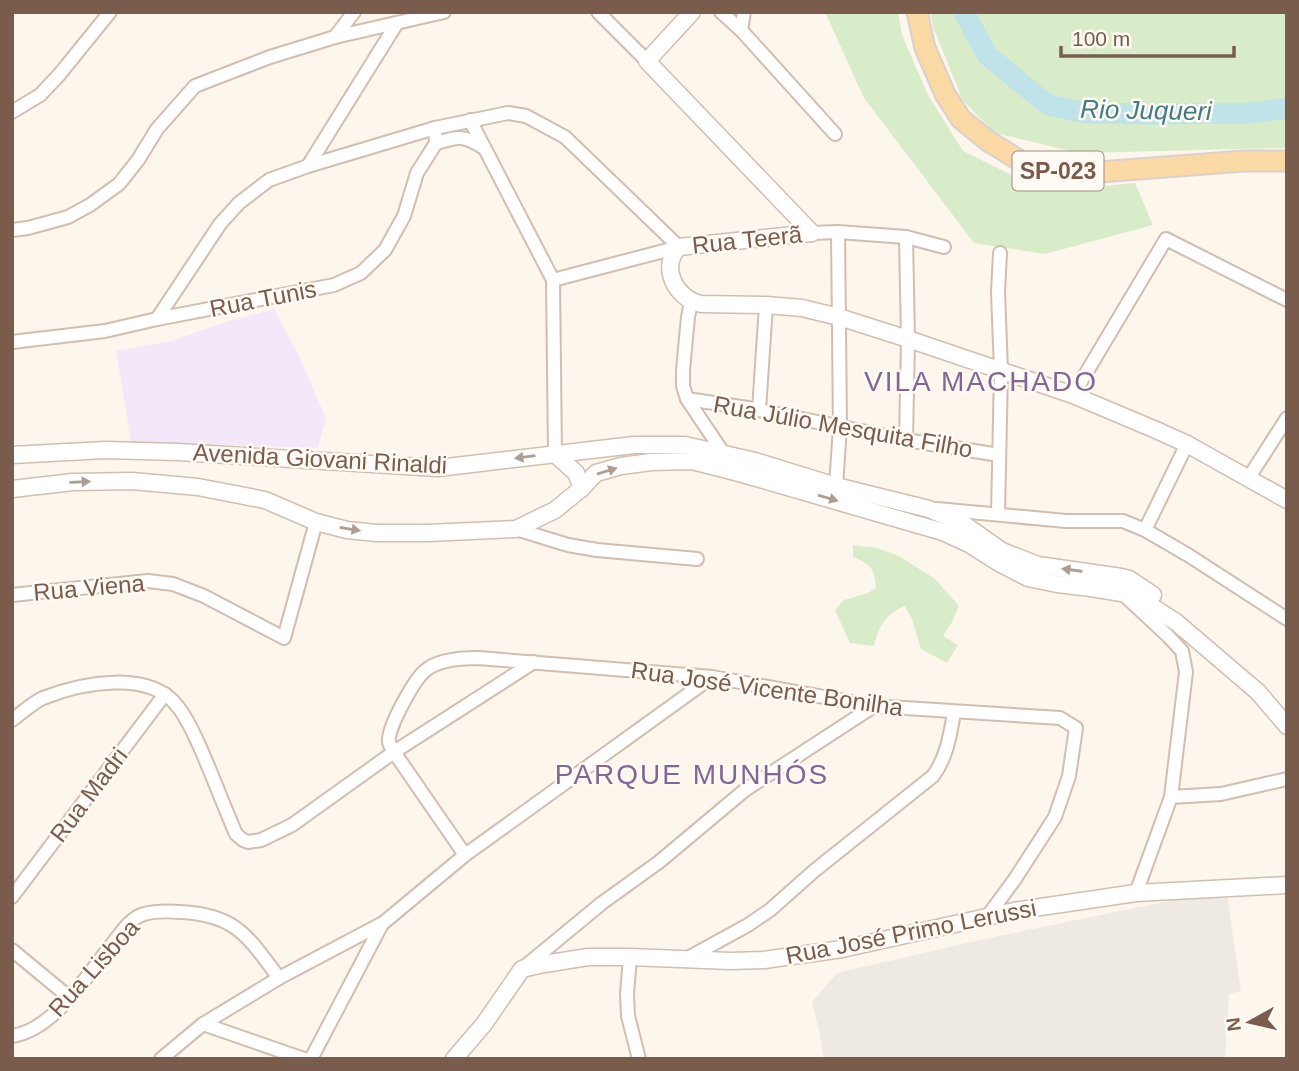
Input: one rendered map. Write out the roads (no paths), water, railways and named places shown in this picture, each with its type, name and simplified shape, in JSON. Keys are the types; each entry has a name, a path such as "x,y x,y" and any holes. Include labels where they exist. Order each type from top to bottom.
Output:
{"main road":[{"name":"SP-023","path":"917,12 925,48 945,94 961,119 988,141 1022,162 1052,171 1086,173 1287,161"}],"street":[{"path":"12,111 40,94 59,75 110,12"},
{"path":"335,37 354,12"},
{"path":"12,230 68,217 119,184 157,129 195,86 270,57 335,37 444,12"},
{"path":"598,12 812,233"},
{"path":"647,61 692,12"},
{"path":"721,12 741,30 835,134"},
{"path":"741,30 744,12"},
{"path":"308,166 397,23"},
{"path":"157,319 220,224 239,203 269,180 435,128 508,113 526,116 565,137 679,247 672,254 670,266 674,283 682,296 691,302 802,308 908,339 1073,396 1187,444 1287,500"},
{"path":"470,120 554,280 555,454 576,473 582,488"},
{"path":"435,128 436,143 456,137 471,140 485,149"},
{"name":"Rua Tunis","path":"12,342 105,331 334,285 361,273 385,250 404,216 417,173 436,143"},
{"path":"836,486 840,427 838,232"},
{"name":"Rua Teerã","path":"554,280 679,247 812,233 838,232 906,237 944,247"},
{"path":"906,237 906,440"},
{"path":"1073,396 1166,239 1287,300"},
{"path":"998,514 1000,253"},
{"path":"691,302 682,370 683,386 687,399 724,454"},
{"path":"759,410 766,305"},
{"name":"Rua Júlio Mesquita Filho","path":"687,399 999,455"},
{"path":"1248,479 1287,418"},
{"path":"1145,530 1187,444"},
{"name":"Avenida Giovani Rinaldi","path":"12,455 105,450 178,452 438,468 634,445 685,445 755,461 836,486 927,508 965,525 1002,551 1038,565 1121,584 1176,622 1258,692 1287,726"},
{"name":"Avenida Giovani Rinaldi","path":"12,489 73,482 132,481 198,486 265,500 316,522 347,530 428,533 516,529 555,510 596,473 651,462 692,461 936,530 969,544 999,564 1028,578 1057,584 1121,584 1129,579 1222,647 1259,680 1287,711"},
{"path":"906,520 902,509 907,506 1066,521 1123,521 1145,530 1188,555 1287,619"},
{"path":"927,508 946,522 936,530"},
{"name":"Rua Viena","path":"12,595 148,581 173,584 204,596 284,638 316,522"},
{"path":"516,529 568,545 597,550 697,559"},
{"path":"1121,584 1182,651 1186,672 1171,797 1136,892"},
{"name":"Rua José Vicente Bonilha","path":"394,752 390,742 392,724 425,670 436,664 464,658 712,677 874,706 1060,718 1076,728 1069,776 1055,817 986,916"},
{"path":"12,720 41,699 86,685 135,683 165,694 178,706 191,729 236,834 248,842 261,840 292,825 394,752 534,662"},
{"path":"161,1059 204,1024 279,978 382,924 465,855 712,677"},
{"name":"Rua Madri","path":"12,897 165,694"},
{"path":"454,1059 484,1024 522,970 745,790 874,706"},
{"path":"685,959 770,910 933,776 946,754 954,713"},
{"path":"394,752 465,855"},
{"path":"1171,797 1221,794 1287,779"},
{"name":"Rua José Primo Lerussi","path":"522,970 588,957 764,960 842,949 986,916 1136,892 1287,884"},
{"name":"Rua Lisboa","path":"12,1036 40,1026 70,998 128,923 142,914 168,911 198,913 229,922 247,936 279,978"},
{"path":"311,1059 382,924"},
{"path":"12,950 70,998"},
{"path":"630,957 628,1016 637,1057"},
{"path":"204,1024 304,1059"}],"waterway":[{"name":"Rio Juqueri","path":"964,12 987,55 1048,105 1086,113 1152,114 1252,113 1287,108"}],"district":[{"name":"VILA MACHADO","path":"981,381"},
{"name":"PARQUE MUNHÓS","path":"692,774"}]}
